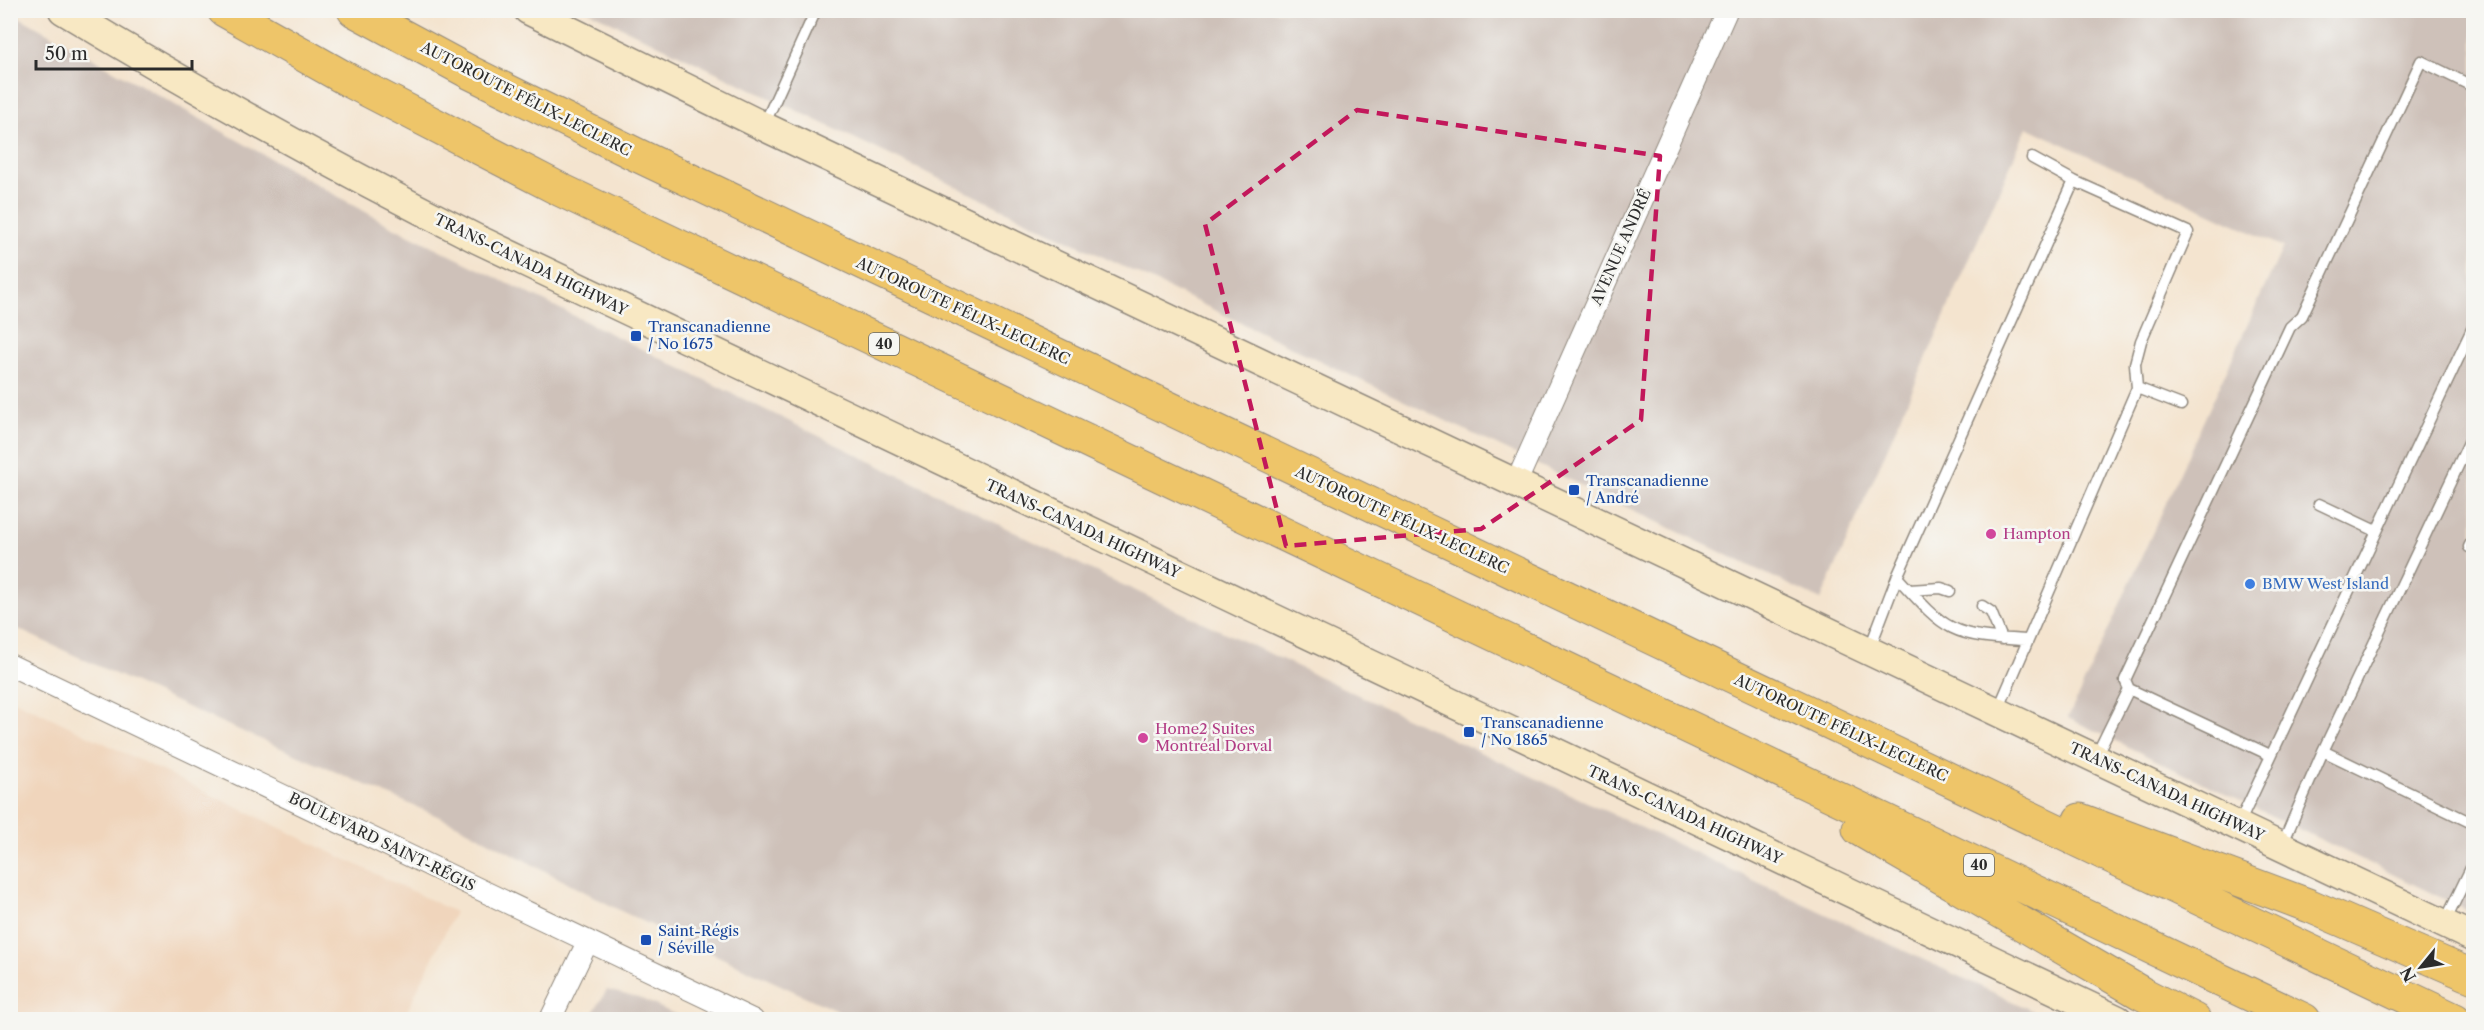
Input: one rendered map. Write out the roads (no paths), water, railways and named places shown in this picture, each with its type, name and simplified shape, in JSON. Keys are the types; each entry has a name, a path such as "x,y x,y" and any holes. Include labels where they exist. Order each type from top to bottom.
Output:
{"highway":[{"name":"40","path":"224,10 360,87 561,190 2304,1020"},
{"name":"AUTOROUTE FÉLIX-LECLERC","path":"354,10 471,73 645,159 2455,1020"},
{"path":"1655,711 2141,993 2194,1020"},
{"path":"1854,734 2310,906 2474,977"}],"main road":[{"name":"TRANS-CANADA HIGHWAY","path":"63,10 273,132 477,239 2118,1020"},
{"name":"TRANS-CANADA HIGHWAY","path":"528,10 764,126 2474,938"}],"street":[{"name":"AVENUE ANDRÉ","path":"1516,483 1727,10"},
{"name":"BOULEVARD SAINT-RÉGIS","path":"10,665 753,1020"},
{"path":"550,1020 588,941"}],"lane":[{"path":"764,126 816,10"},
{"path":"2270,755 2129,689 2125,680 2290,327 2302,316 2421,61 2474,87"},
{"path":"1997,711 2137,388 2135,364 2141,341 2188,232 2074,181 2032,158"},
{"path":"1868,650 1897,577 2074,181"},
{"path":"2238,826 2474,325"},
{"path":"2137,388 2181,405"},
{"path":"2282,847 2323,751 2474,432"},
{"path":"2462,458 2474,464"},
{"path":"2319,504 2376,531"},
{"path":"1897,577 1932,616 1951,629 1981,638 2026,640"},
{"path":"1909,590 1941,588 1950,591"},
{"path":"1982,606 1991,612 2002,639"},
{"path":"2095,758 2129,689"},
{"path":"2323,751 2474,824"},
{"path":"2444,924 2474,862"}],"place":[{"name":"Transcanadienne / No 1675","path":"636,336"},
{"name":"Transcanadienne / André","path":"1574,490"},
{"name":"Hampton","path":"1991,534"},
{"name":"BMW West Island","path":"2250,584"},
{"name":"Transcanadienne / No 1865","path":"1469,732"},
{"name":"Home2 Suites Montréal Dorval","path":"1143,738"},
{"name":"Saint-Régis / Séville","path":"646,940"}]}
